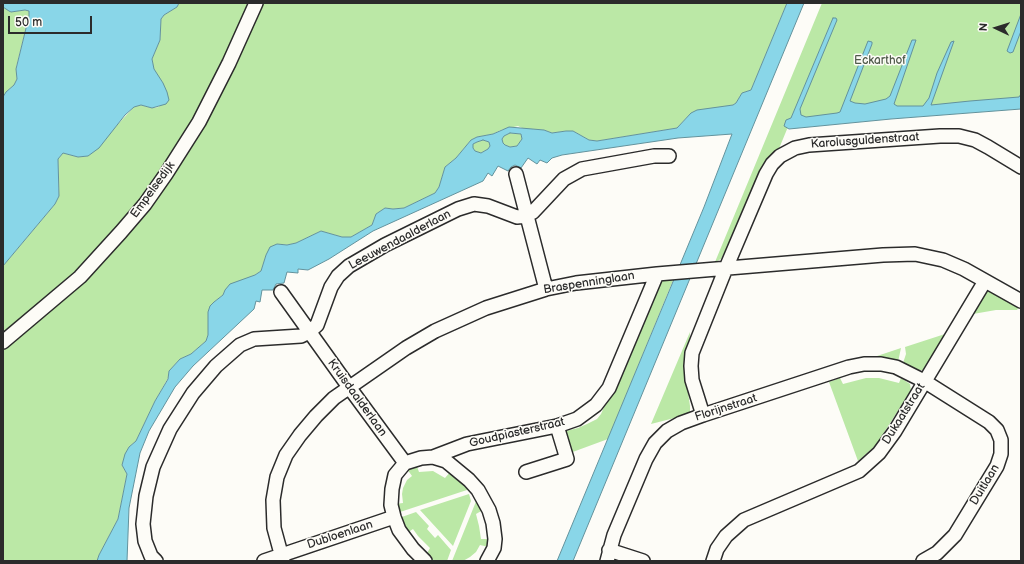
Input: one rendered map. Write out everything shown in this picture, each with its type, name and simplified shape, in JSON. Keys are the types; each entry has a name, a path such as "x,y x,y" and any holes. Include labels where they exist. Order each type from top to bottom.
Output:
{"street":[{"name":"Empelsedijk","path":"3,342 80,276 145,204 199,122 229,63 256,3"},
{"name":"Karolusguldenstraat","path":"703,415 692,380 692,352 766,174 772,164 780,156 795,148 809,145 959,136 975,140 1021,167"},
{"path":"526,216 533,212 564,179 582,169 654,156 669,156"},
{"path":"516,174 546,289"},
{"name":"Leeuwendaalderlaan","path":"309,332 317,325 331,287 338,276 349,266 386,246 458,209 474,204 488,206 517,217 526,216"},
{"name":"Braspenninglaan","path":"282,558 274,528 273,500 277,477 286,455 300,435 334,398 406,348 442,328 486,308 546,289 576,283 662,273 883,255 915,254 943,260 964,269 1021,301"},
{"name":"Goudpiasterstraat","path":"405,463 421,458 433,457 467,444 557,426 577,418 596,405 609,388 662,273"},
{"name":"Dukaatstraat","path":"713,561 717,549 726,536 744,520 859,471 879,452 895,431 985,281"},
{"name":"Kruisdaalderlaan","path":"281,292 349,388 405,463"},
{"path":"156,561 151,556 145,541 143,524 146,496 153,466 170,429 193,393 216,366 240,345 254,339 302,336 309,332"},
{"name":"Florijnstraat","path":"608,555 614,535 646,459 655,443 667,431 681,423 849,367 864,364 881,364 896,367 924,382"},
{"name":"Duitlaan","path":"923,561 937,552 955,534 997,466 1002,447 997,430 989,422 924,382"},
{"path":"526,472 567,459 557,426"},
{"path":"433,457 446,461 469,480 478,490 489,510 493,523 495,539 494,548 487,561"},
{"path":"405,463 395,475 391,505 399,530 413,549 425,561"},
{"name":"Dubloenlaan","path":"264,561 282,558 394,518"},
{"path":"608,555 643,561"}],"green space":[{"path":"179,3 252,3 194,124 138,206 75,274 3,338 3,266 55,204 59,196 58,159 63,153 78,157 88,156 134,107 141,105 152,108 159,107 163,83 153,69 152,59 160,40 161,19 164,15 177,7"},
{"path":"258,3 787,3 751,90 742,93 733,105 691,113 677,128 597,141 589,140 573,131 552,133 544,130 524,129 518,126 501,130 493,134 477,137 471,140 456,158 445,167 439,187 435,193 404,208 385,208 376,214 372,225 351,237 342,237 321,231 296,243 287,245 277,244 266,255 261,271 225,290 223,295 214,302 208,312 208,335 206,341 191,354 180,359 169,371 168,378 136,441 129,447 122,465 127,474 118,519 97,561 3,561 3,350 49,310 142,211"},
{"name":"Eckarthof","path":"822,3 1021,3 1021,106 790,126 833,18 778,151 729,248 727,247 721,259 715,262"},
{"path":"3,7 11,12 25,10 29,11 29,16 16,68 17,79 14,85 3,97"},
{"path":"510,133 521,134 522,139 517,146 510,147 503,143 502,139 504,136"},
{"path":"483,140 489,142 490,146 488,149 481,153 475,151 473,144"},
{"path":"674,278 608,439 570,453 564,435 566,431 587,424 597,419 601,414 657,284 660,280"},
{"path":"989,289 1020,306 1017,310 996,310 973,314 972,313"},
{"path":"690,332 688,392 690,414 651,424"},
{"path":"945,334 923,370 917,370 903,363 906,354 905,347"},
{"path":"901,348 898,362 874,357"},
{"path":"840,378 843,384 866,378 879,378 899,383 901,378 910,384 911,390 880,439 875,446 858,461 829,382"},
{"path":"416,464 419,472 433,471 445,478 451,471 470,489 397,513 395,504 403,503 403,488 407,480 412,476 407,469"},
{"path":"469,494 471,501 453,546 420,510"},
{"path":"477,499 483,510 476,514 481,539 490,539 489,547 480,545 476,552 463,561 452,561"},
{"path":"416,512 429,526 427,529 435,538 438,535 451,550 447,561 433,561 426,555 430,548 413,529 407,533 399,518"}],"water":[{"path":"3,3 179,3 177,7 164,15 161,19 160,40 152,59 154,69 163,83 169,100 166,104 152,108 141,105 134,107 125,115 99,148 88,156 78,157 63,153 58,159 59,196 55,204 3,266 3,97 14,85 17,79 16,69 29,11 25,10 11,12 3,7"},
{"path":"787,3 804,3 573,561 557,561 704,207 732,134 678,138 562,155 552,158 547,163 540,160 537,164 528,158 521,168 515,165 508,171 498,166 492,176 488,173 483,181 373,231 329,259 308,270 298,269 298,273 287,272 284,283 276,284 273,290 262,290 260,302 256,301 254,309 193,366 175,387 149,431 140,453 129,508 127,561 97,561 118,519 127,474 122,465 125,454 129,447 136,441 155,401 168,379 169,371 180,359 191,354 206,341 208,335 208,312 210,306 223,295 230,284 255,275 261,271 270,247 277,244 287,245 296,243 321,231 342,237 351,237 372,225 376,214 385,208 404,208 435,193 439,187 445,167 456,158 471,140 477,137 493,134 509,127 544,130 552,133 573,131 589,140 597,141 677,128 691,113 697,110 733,105 742,93 751,90","holes":["510,133 521,134 522,139 517,146 510,147 503,143 502,139 504,136","483,140 489,142 490,146 488,149 481,153 475,151 473,144"]},
{"path":"1021,14 1021,31 1013,52 1010,53 1007,51"},
{"path":"833,18 836,18 837,20 800,109 801,115 806,117 840,112 868,41 872,42 872,44 850,101 865,104 886,99 890,96 912,40 916,40 894,104 897,106 923,106 929,98 937,73 951,42 954,41 931,105 1019,97 1021,94 1021,109 891,119 789,129 784,126 786,120 791,118"}]}
